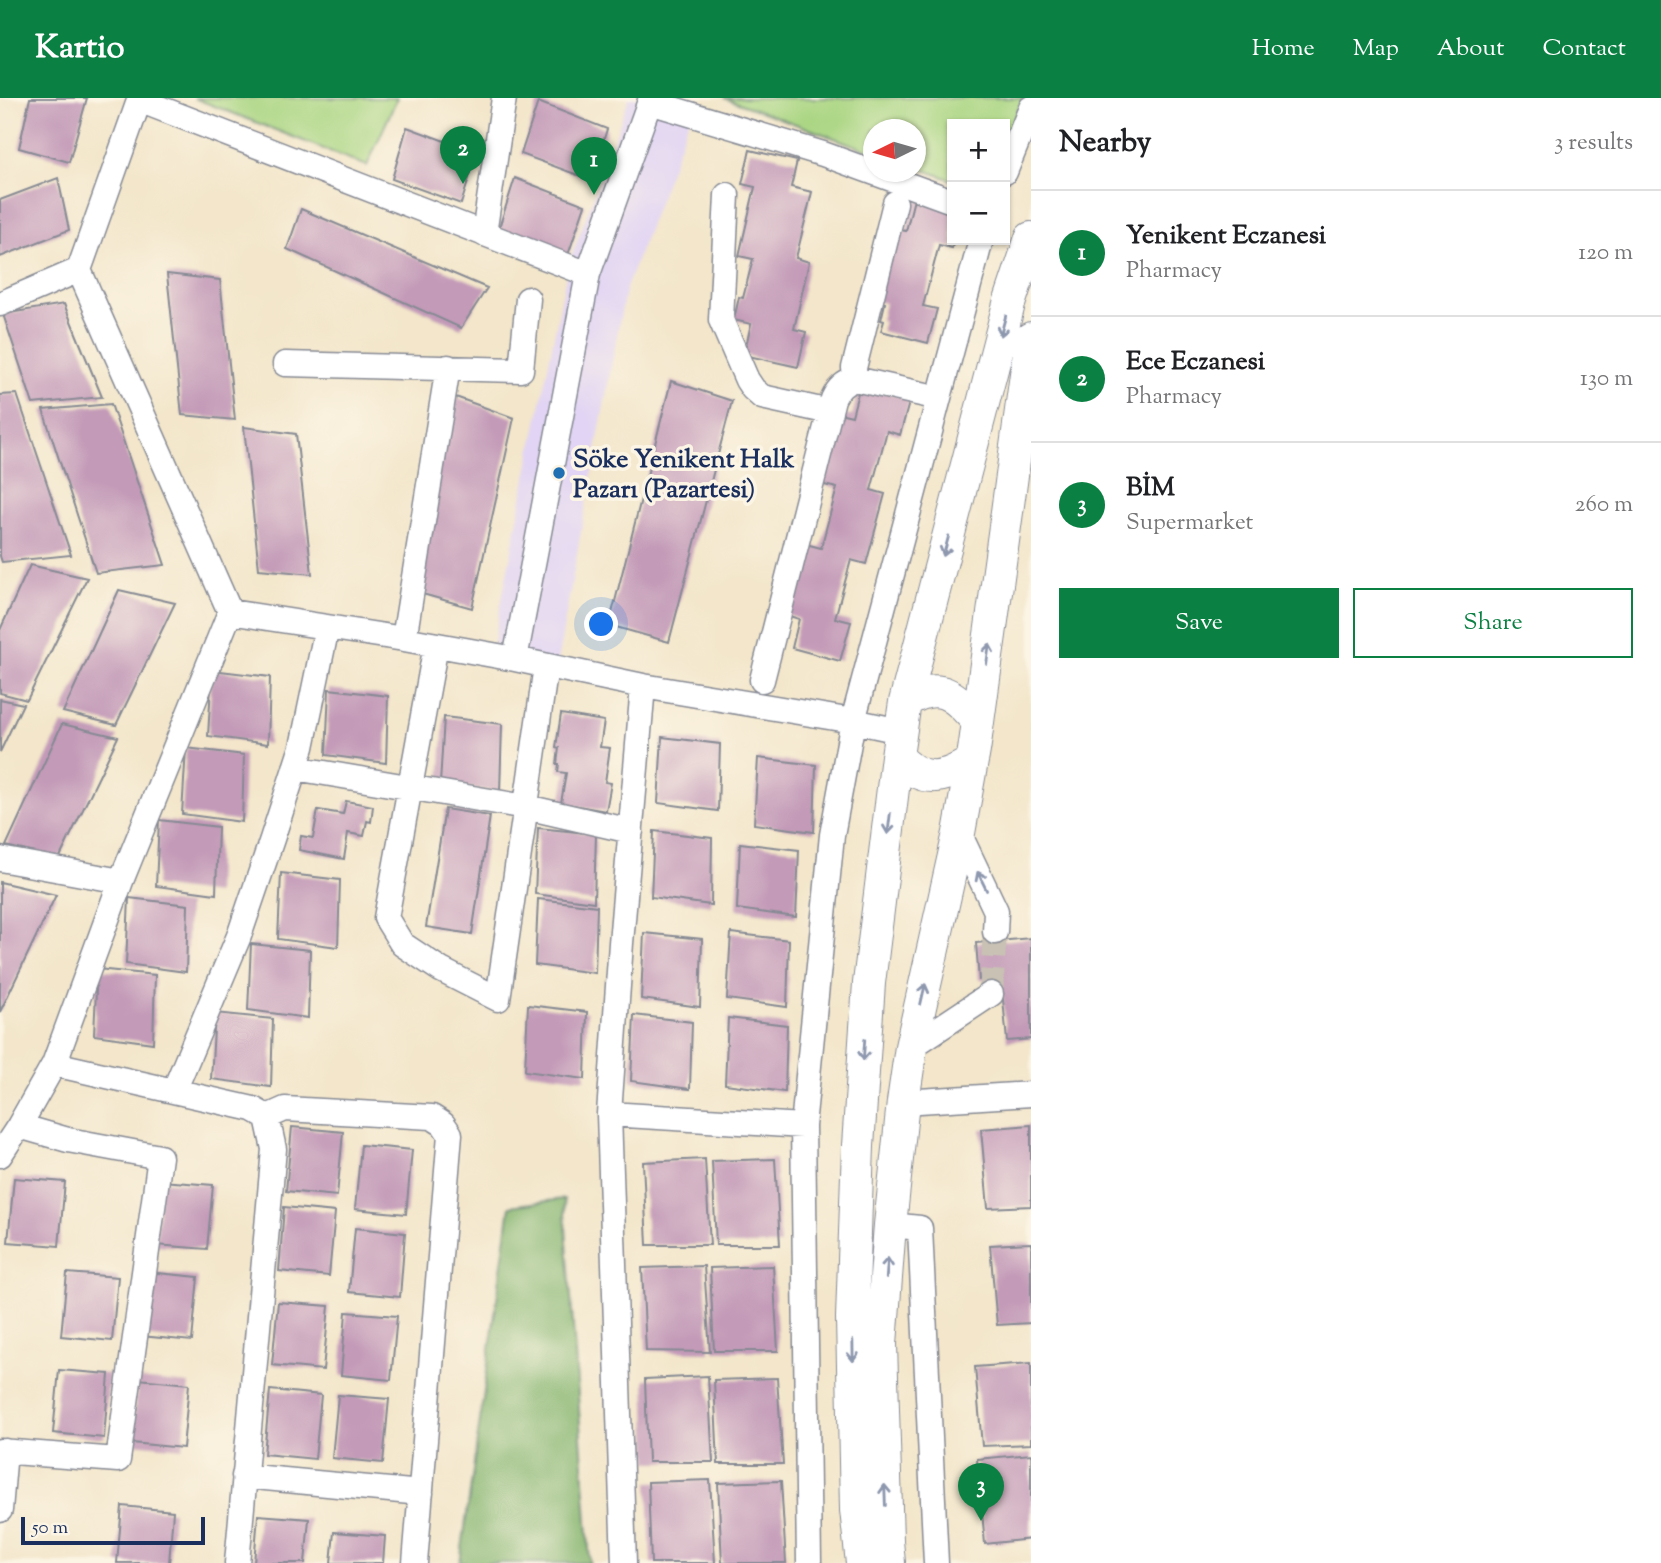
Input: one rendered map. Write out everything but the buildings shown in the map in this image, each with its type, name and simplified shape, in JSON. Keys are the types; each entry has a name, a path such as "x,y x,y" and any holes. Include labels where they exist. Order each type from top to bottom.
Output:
{"main road":[{"path":"862,1563 856,1510 852,1318 858,1146 869,983 901,730 1009,304 1031,238"},
{"path":"889,1563 881,1344 903,1102 911,1047 972,761 1031,338"},
{"path":"972,761 944,775 931,777 917,774 906,767 901,730 915,695 930,691 944,692 957,699 978,722"}],"street":[{"path":"484,234 504,98"},
{"path":"0,1155 54,1064 121,881 230,612 79,270 140,99 588,274"},
{"path":"515,659 588,274 650,100 823,154 947,199"},
{"path":"1010,160 1031,108"},
{"path":"727,195 721,320 747,380 762,397 830,412"},
{"path":"855,379 854,368 895,203"},
{"path":"809,1563 803,1126 832,835 853,721 980,245"},
{"path":"0,304 79,270"},
{"path":"285,364 521,370 528,299"},
{"path":"404,639 448,367"},
{"path":"762,680 832,399 837,390 855,379 939,398"},
{"path":"230,612 404,639 643,686 901,730"},
{"path":"174,1091 239,936 302,747 327,627"},
{"path":"436,645 386,918 402,944 441,970 498,999 546,666"},
{"path":"624,1563 609,1114 643,686"},
{"path":"295,768 526,807 631,831"},
{"path":"958,833 996,911 995,932"},
{"path":"0,859 121,881"},
{"path":"911,1047 992,994"},
{"path":"54,1064 253,1109 267,1117 274,1149 237,1563"},
{"path":"903,1102 1031,1094"},
{"path":"267,1117 285,1110 432,1117 443,1124 450,1134 415,1563"},
{"path":"609,1114 803,1126"},
{"path":"0,1510 3,1451 118,1460 160,1157 68,1140 19,1126"},
{"path":"890,1225 920,1228 936,1563"},
{"path":"244,1476 421,1493"}],"shaded area":[{"name":"Söke Yenikent Halk Pazarı (Pazartesi)","path":"629,98 697,98 625,291 556,668 491,655 568,266"}],"green space":[{"path":"194,98 397,98 367,166"},
{"path":"724,98 1023,98 1010,131 1010,119 947,119 947,178 926,171 926,119 863,119 863,148"},
{"path":"564,1199 590,1563 460,1563 510,1206"}],"tunnel":[{"path":"991,994 995,932"}],"place":[{"name":"Ece Eczanesi","path":"463,184"},
{"name":"Yenikent Eczanesi","path":"594,195"},
{"name":"Söke Yenikent Halk Pazarı (Pazartesi)","path":"559,473"},
{"name":"BİM","path":"981,1521"}]}
